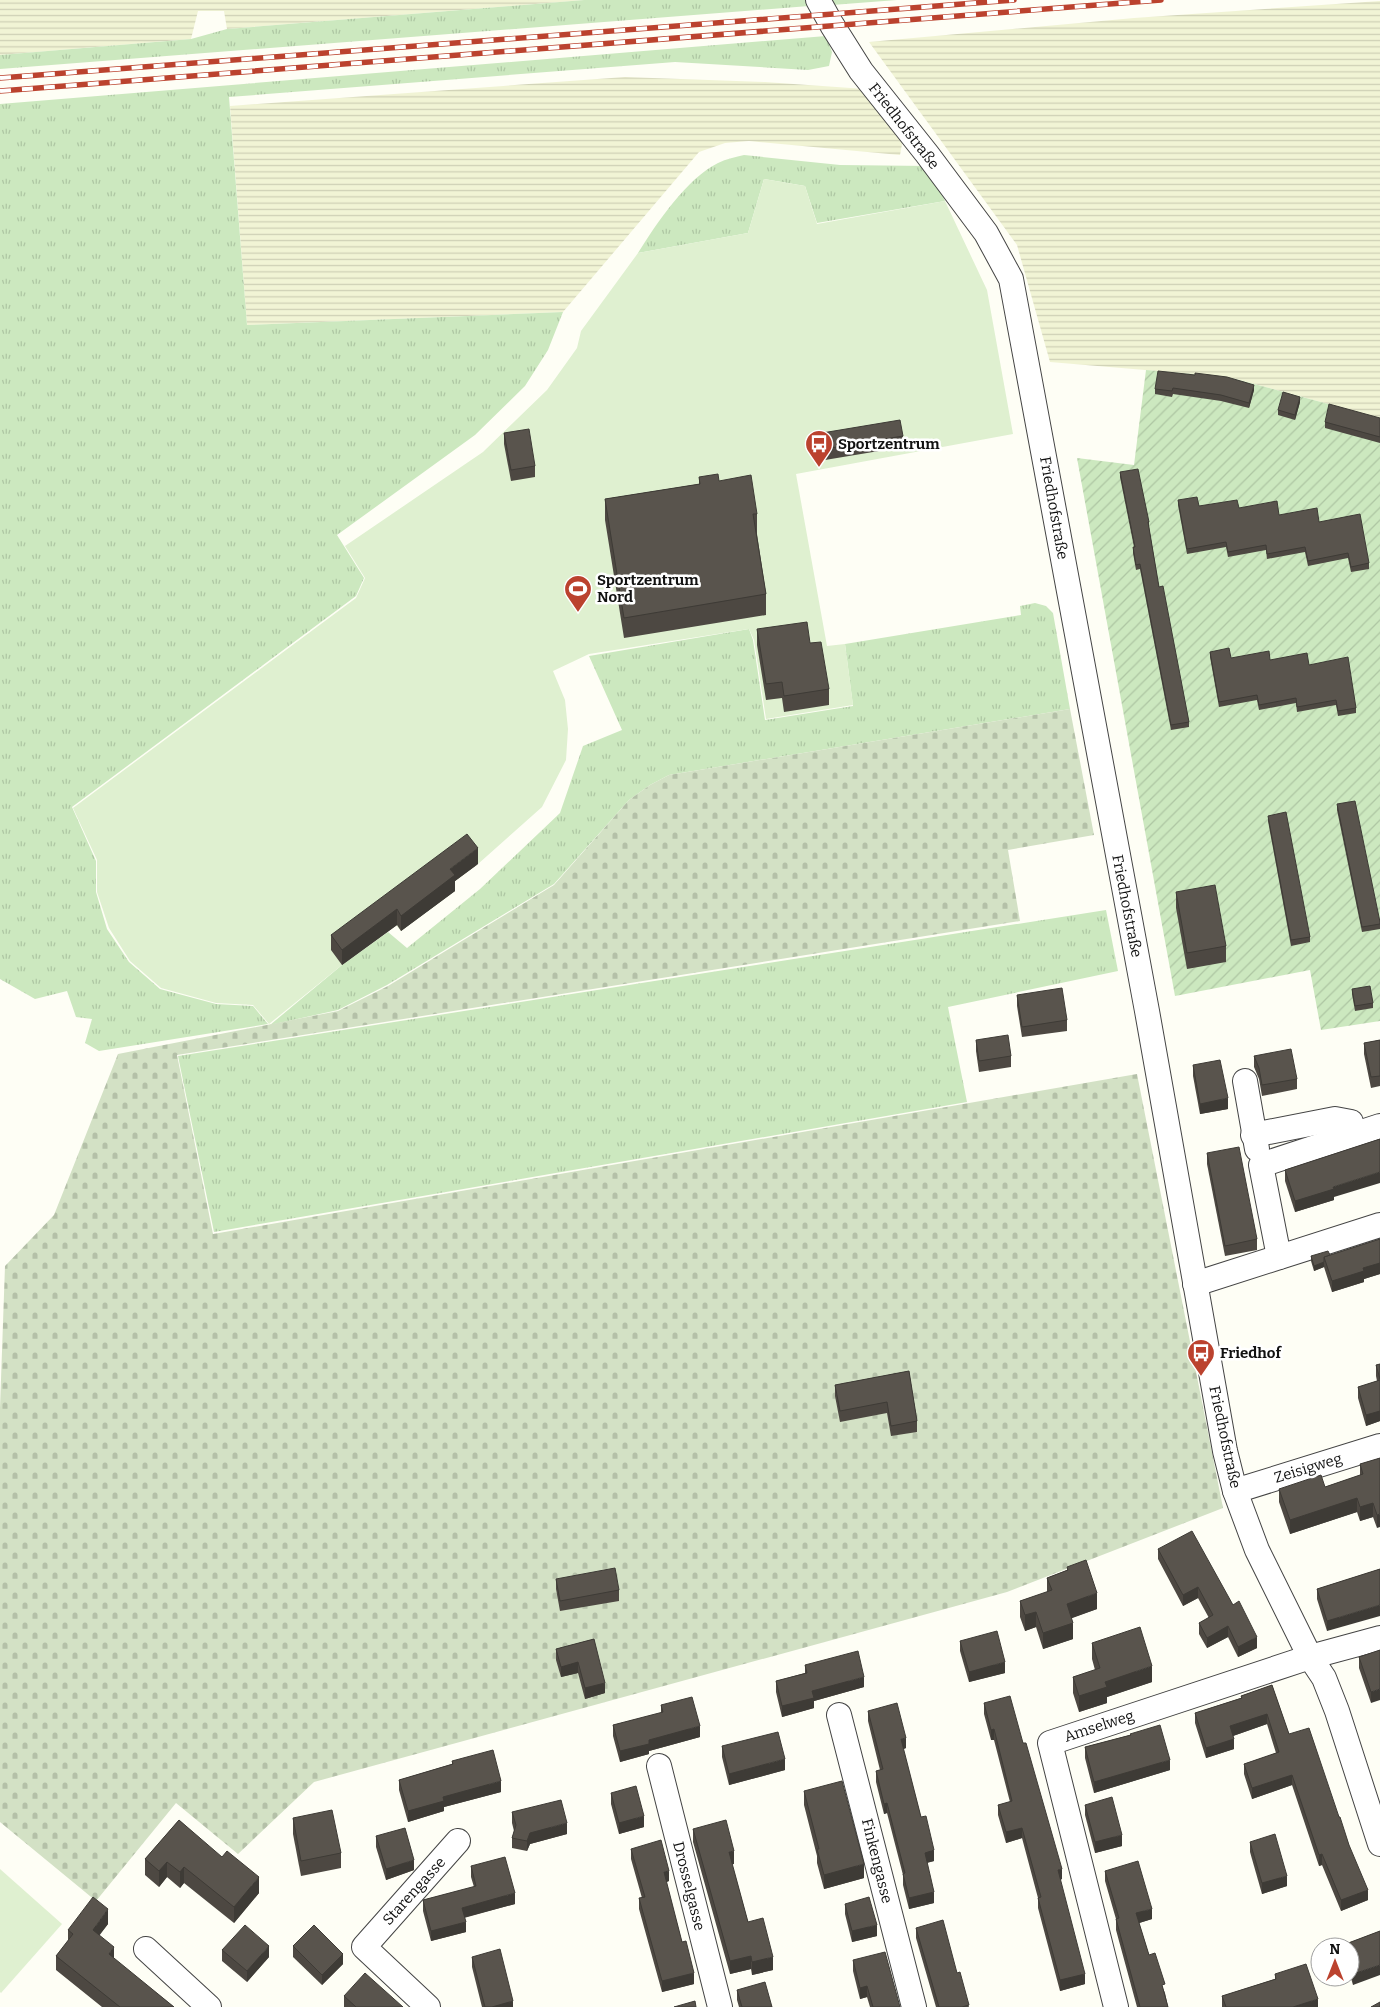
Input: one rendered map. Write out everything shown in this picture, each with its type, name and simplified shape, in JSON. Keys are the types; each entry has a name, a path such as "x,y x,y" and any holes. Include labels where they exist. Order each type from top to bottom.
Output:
{"street":[{"name":"Friedhofstraße","path":"818,0 861,71 927,154 986,233 1011,279 1143,992 1225,1452 1236,1491 1257,1550 1310,1657 1324,1678 1380,1844"},
{"path":"1245,1081 1279,1257"},
{"path":"1254,1135 1336,1119 1351,1122 1354,1134"},
{"path":"1261,1165 1380,1126"},
{"path":"1195,1284 1380,1225"},
{"name":"Zeisigweg","path":"1236,1491 1380,1446"},
{"name":"Amselweg","path":"1116,2007 1050,1743 1310,1657 1380,1638"},
{"name":"Finkengasse","path":"839,1714 914,2007"},
{"name":"Drosselgasse","path":"659,1766 720,2007"},
{"name":"Starengasse","path":"428,2007 364,1947 458,1841"},
{"path":"146,1949 209,2007"}],"green space":[{"path":"0,0 584,0 227,29 224,11 198,11 191,39 0,55"},
{"path":"584,0 806,0 809,6 0,69 0,55 191,39 227,29"},
{"path":"829,0 897,0 832,5"},
{"path":"1380,1 1380,418 1228,377 1050,362 1017,245 869,42 1134,18"},
{"path":"826,36 832,52 829,66 808,70 675,62 229,97 247,325 563,312 548,350 525,386 475,435 337,535 364,578 356,596 72,807 96,861 96,892 107,929 129,962 160,989 216,1004 253,1006 268,1024 99,1051 85,1043 92,1019 76,1017 67,991 35,999 0,979 0,104"},
{"path":"625,77 765,82 865,89 903,139 900,155 749,141 725,143 699,152 563,312 247,325 230,106"},
{"path":"744,155 840,165 928,166 945,201 817,223 805,186 764,179 748,233 638,253 673,203 695,179 718,163"},
{"name":"Sportzentrum Nord","path":"764,179 805,186 817,224 945,201 987,290 1013,434 796,474 827,646 845,644 853,705 766,719 754,640 749,629 589,654 553,671 565,700 568,729 566,760 542,807 478,864 451,884 455,891 401,931 396,925 342,965 269,1024 253,1005 216,1003 161,988 130,961 109,928 97,892 97,860 73,808 356,598 365,578 345,546 483,452 547,390 577,348 581,331 638,253 748,233"},
{"path":"1146,370 1228,377 1380,418 1380,1021 1321,1030 1310,970 1175,996 1077,458 1134,465"},
{"path":"1035,603 1046,606 1053,613 1070,709 669,775 650,785 629,800 554,884 387,985 338,1010 270,1025 342,965 388,932 407,948 480,889 560,813 583,746 622,730 589,656 749,629 753,640 765,720 853,706 845,644 1021,615 1020,606"},
{"path":"1070,709 1094,835 1008,850 1020,921 177,1055 213,1234 1137,1074 1223,1508 1007,1592 314,1782 238,1854 176,1803 96,1901 0,1822 0,1408 5,1266 54,1215 118,1054 338,1011 388,986 554,885 629,800 650,785 669,775"},
{"path":"1106,910 1118,971 948,1007 967,1102 214,1232 178,1056"},
{"path":"0,1869 62,1924 1,1993 0,1992"}],"building":[{"path":"1158,371 1227,377 1254,385 1249,403 1221,395 1173,388 1172,391 1155,389"},
{"path":"1283,392 1300,397 1295,415 1278,410"},
{"path":"1329,404 1380,418 1380,437 1325,422"},
{"path":"900,420 903,436 825,449 822,433"},
{"path":"529,429 535,466 511,470 504,433"},
{"path":"1138,469 1149,522 1159,587 1163,586 1189,722 1171,725 1140,564 1136,565 1133,547 1135,547 1120,472"},
{"path":"718,474 719,481 751,475 757,514 753,514 766,594 624,618 605,499 700,484 699,477"},
{"path":"1197,497 1199,506 1237,500 1239,508 1277,501 1279,515 1317,508 1319,522 1360,514 1369,563 1351,567 1348,553 1308,561 1305,547 1267,554 1266,545 1228,552 1226,542 1187,549 1178,500"},
{"path":"807,622 810,643 821,642 829,689 784,696 782,682 766,684 757,629"},
{"path":"1229,648 1231,658 1269,651 1270,660 1307,653 1309,665 1348,657 1356,708 1338,711 1336,700 1297,707 1296,698 1259,705 1257,695 1219,702 1210,652"},
{"path":"1355,801 1380,922 1380,924 1362,927 1337,804"},
{"path":"1286,812 1310,937 1291,940 1268,816"},
{"path":"467,834 478,848 450,869 455,875 401,916 397,909 342,950 331,935"},
{"path":"1215,885 1226,946 1187,953 1176,892"},
{"path":"1370,986 1373,1003 1355,1006 1352,989"},
{"path":"1062,988 1067,1020 1022,1027 1017,995"},
{"path":"1008,1035 1011,1056 979,1061 976,1040"},
{"path":"1380,1040 1380,1076 1371,1077 1364,1043"},
{"path":"1291,1049 1297,1079 1262,1085 1259,1068 1254,1056"},
{"path":"1220,1060 1228,1098 1200,1104 1193,1065"},
{"path":"1380,1139 1380,1172 1295,1201 1285,1170"},
{"path":"1239,1147 1257,1239 1225,1246 1207,1153"},
{"path":"1380,1239 1380,1263 1363,1268 1364,1271 1332,1281 1324,1257"},
{"path":"1328,1251 1330,1255 1324,1257 1324,1262 1314,1266 1311,1256"},
{"path":"1380,1364 1380,1379 1376,1365"},
{"path":"909,1371 917,1421 891,1426 887,1402 840,1411 835,1385"},
{"path":"1380,1380 1380,1411 1366,1415 1358,1387"},
{"path":"1380,1458 1380,1514 1377,1515 1373,1503 1360,1507 1357,1498 1290,1520 1279,1489 1321,1475 1325,1487 1363,1474 1360,1464"},
{"path":"1192,1531 1233,1605 1239,1601 1257,1637 1238,1647 1228,1626 1207,1638 1199,1623 1213,1615 1198,1587 1183,1595 1158,1549"},
{"path":"1086,1560 1097,1593 1067,1604 1073,1623 1043,1633 1036,1612 1025,1615 1020,1601 1052,1590 1047,1578 1068,1570 1067,1567"},
{"path":"615,1568 619,1590 560,1601 556,1579"},
{"path":"1380,1569 1380,1605 1327,1621 1317,1589"},
{"path":"1140,1627 1152,1666 1105,1682 1107,1687 1079,1696 1073,1677 1100,1668 1092,1643"},
{"path":"997,1631 1005,1662 969,1672 960,1641"},
{"path":"594,1639 605,1683 585,1688 578,1662 561,1667 556,1649"},
{"path":"1380,1650 1380,1689 1371,1692 1359,1657"},
{"path":"858,1651 864,1677 812,1691 814,1698 782,1706 776,1681 807,1673 805,1665"},
{"path":"1272,1685 1289,1734 1309,1728 1349,1845 1368,1890 1341,1900 1322,1854 1319,1855 1292,1775 1252,1788 1244,1764 1279,1752 1267,1714 1230,1726 1234,1739 1206,1748 1195,1713 1242,1698 1241,1696"},
{"path":"1010,1696 1023,1743 1026,1743 1062,1869 1058,1870 1085,1974 1060,1980 1038,1898 1041,1897 1022,1828 1006,1832 998,1805 1012,1801 994,1729 991,1730 984,1703"},
{"path":"692,1697 700,1726 649,1740 649,1744 620,1751 613,1725 663,1712 661,1705"},
{"path":"897,1703 906,1738 901,1739 921,1817 926,1816 934,1850 925,1853 934,1892 909,1898 903,1874 905,1873 887,1803 884,1804 876,1771 883,1769 868,1711"},
{"path":"1160,1725 1170,1760 1094,1782 1085,1747"},
{"path":"778,1732 785,1759 729,1774 722,1746"},
{"path":"493,1750 501,1781 443,1797 444,1801 408,1811 399,1780 453,1764 452,1761"},
{"path":"842,1781 864,1864 824,1875 804,1791"},
{"path":"636,1786 644,1816 619,1823 611,1793"},
{"path":"1112,1797 1122,1835 1095,1842 1085,1805"},
{"path":"561,1800 567,1823 530,1833 527,1841 512,1838 516,1825 512,1812"},
{"path":"332,1810 341,1853 301,1861 293,1818"},
{"path":"179,1820 222,1857 227,1851 259,1877 234,1907 184,1867 180,1872 167,1862 159,1871 145,1859"},
{"path":"726,1820 734,1851 729,1852 748,1922 763,1918 773,1957 752,1962 751,1956 730,1961 693,1829"},
{"path":"405,1828 414,1860 386,1869 376,1836"},
{"path":"1275,1834 1287,1876 1262,1883 1250,1842"},
{"path":"661,1840 669,1871 664,1872 682,1942 686,1941 694,1973 662,1981 639,1898 645,1897 631,1849"},
{"path":"505,1857 515,1893 462,1908 466,1922 431,1931 423,1900 476,1886 471,1866"},
{"path":"1138,1861 1152,1909 1136,1913 1149,1955 1155,1953 1165,1984 1162,1985 1168,2007 1140,2007 1116,1919 1119,1918 1105,1871"},
{"path":"93,1897 108,1909 93,1930 114,1947 109,1954 174,2007 120,2007 56,1956 73,1934 68,1930"},
{"path":"869,1897 877,1925 852,1931 845,1904"},
{"path":"943,1920 957,1973 960,1972 969,2005 962,2007 939,2007 916,1928"},
{"path":"245,1925 269,1946 247,1971 222,1950"},
{"path":"314,1925 343,1954 322,1975 293,1946"},
{"path":"1380,1931 1380,1965 1360,1972 1360,1939"},
{"path":"500,1949 513,2001 485,2007 472,1957"},
{"path":"885,1952 900,2007 873,2007 867,1986 860,1988 853,1960"},
{"path":"1306,1964 1310,1976 1310,1987 1314,1987 1318,1999 1293,2007 1226,2007 1222,1996 1276,1979 1275,1974"},
{"path":"365,1973 403,2007 356,2007 344,1996"},
{"path":"765,1982 772,2007 742,2007 737,1990"},
{"path":"695,2001 696,2007 674,2007"},
{"path":"1380,2002 1380,2007 1371,2007"}],"railway":[{"path":"0,78 1014,0"},
{"path":"0,91 1161,0"}],"place":[{"name":"Sportzentrum","path":"819,468"},
{"name":"Sportzentrum Nord","path":"578,613"},
{"name":"Friedhof","path":"1201,1377"}]}
